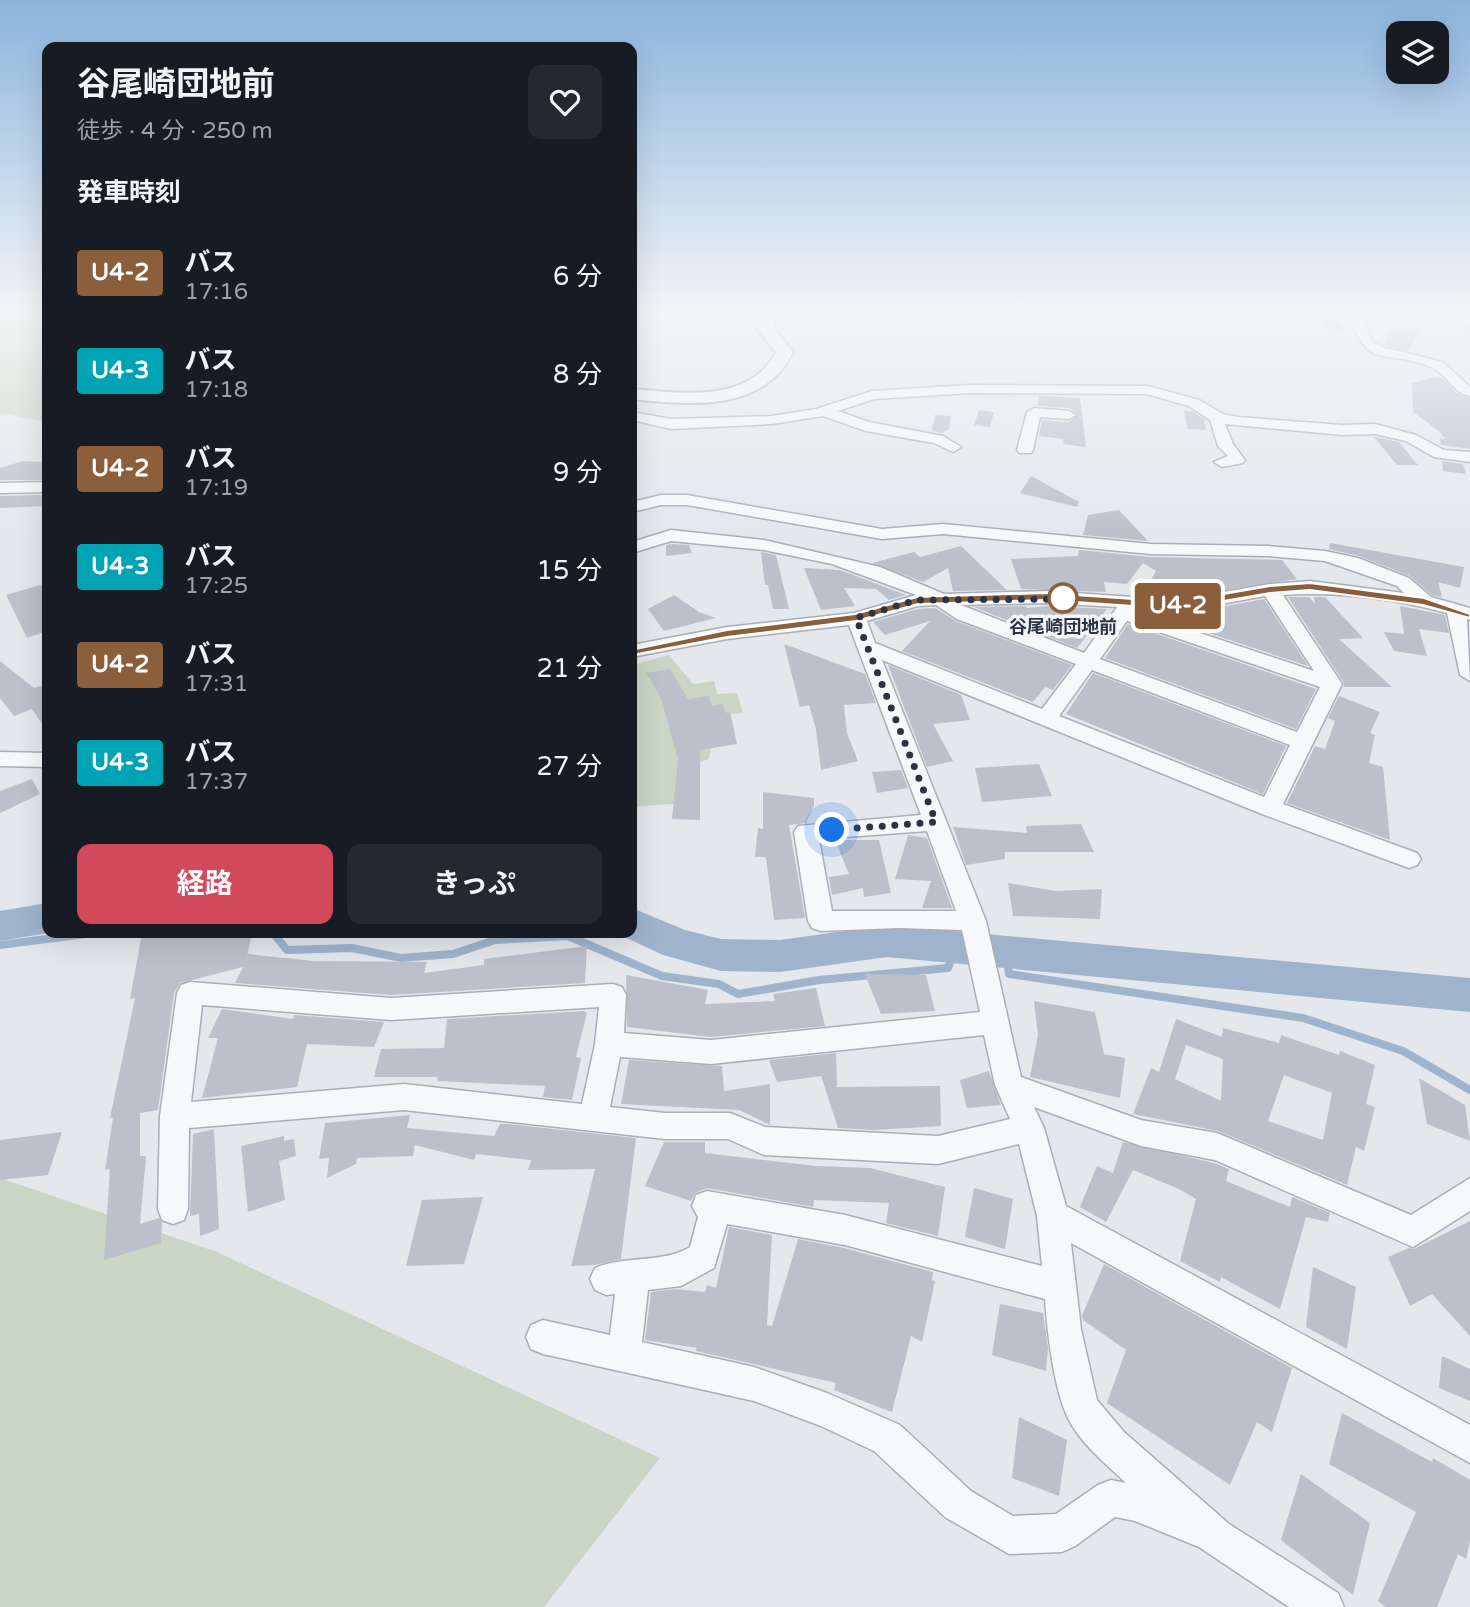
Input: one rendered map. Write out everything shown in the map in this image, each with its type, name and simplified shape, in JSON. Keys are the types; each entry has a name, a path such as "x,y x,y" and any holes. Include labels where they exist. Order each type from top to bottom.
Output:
{"street":[{"path":"637,394 693,398 723,395 746,387"},
{"path":"637,417 671,424 772,419 822,411 872,395 970,389 1148,390 1194,403 1218,418 1342,430 1375,429 1411,438 1440,454 1470,457"},
{"path":"822,411 866,426 939,439 953,447"},
{"path":"1025,450 1034,412 1069,415"},
{"path":"1218,418 1226,446 1235,454 1237,460 1222,462"},
{"path":"0,488 42,487"},
{"path":"637,506 661,500 687,500 882,534 943,529 1152,549 1268,551 1325,556 1352,562 1403,582 1424,601"},
{"path":"739,510 749,502 779,510 819,509"},
{"path":"637,546 664,536 734,539 838,563 896,580 944,600 964,615 1305,743"},
{"path":"637,650 727,634 856,618 917,600 1046,597 1126,608 1177,606 1270,590 1341,588 1424,601 1463,612 1470,675"},
{"path":"1270,590 1296,625 1332,684"},
{"path":"1046,719 1126,608"},
{"path":"1126,608 1332,684"},
{"path":"856,618 864,646 936,822 973,923 988,978 1009,1086 1029,1128 1053,1216 1064,1329 1081,1408 1111,1445 1216,1537 1324,1607"},
{"path":"864,646 1270,808 1409,859"},
{"path":"1270,808 1305,743 1332,684"},
{"path":"0,759 42,760"},
{"path":"936,822 806,832 821,920 899,918 973,923"},
{"path":"173,1209 176,1116 190,993 391,1009 613,995 609,1044 593,1118"},
{"path":"609,1044 711,1052 995,1022"},
{"path":"1009,1086 1141,1133 1217,1147 1413,1232 1470,1193"},
{"path":"176,1116 404,1097 665,1126 730,1126 764,1140 938,1150 1029,1128"},
{"path":"624,1353 620,1278 681,1270 703,1257 711,1207 845,1230 1060,1287"},
{"path":"1053,1216 1470,1445"},
{"path":"543,1337 754,1384 827,1410 887,1438 958,1504 1009,1535 1062,1533 1111,1498 1136,1503 1216,1537"}],"green space":[{"path":"0,387 42,387 42,421 0,413"},
{"path":"669,655 693,684 714,681 717,694 737,693 743,713 729,714 734,728 713,734 709,759 697,763 697,802 637,807 637,664"},
{"path":"0,1178 217,1252 660,1458 544,1607 0,1607"}],"building":[{"path":"1412,387 1451,387 1457,393 1470,398 1470,449 1441,445 1440,438 1445,439 1439,431 1413,412"},
{"path":"1039,396 1080,398 1086,447 1063,444 1064,439 1039,436 1042,420 1069,422 1078,414 1069,408 1038,406"},
{"path":"979,410 994,412 990,427 974,425"},
{"path":"1184,411 1192,411 1204,419 1206,430 1188,429"},
{"path":"935,415 951,416 949,429 942,433 932,431"},
{"path":"1374,437 1399,442 1418,465 1397,465"},
{"path":"23,461 42,462 42,480 0,480 0,468"},
{"path":"1442,461 1463,464 1466,474 1443,471"},
{"path":"1031,476 1079,502 1077,507 1020,493"},
{"path":"42,495 42,506 0,508 0,496"},
{"path":"1119,510 1148,541 1083,535 1088,515"},
{"path":"1330,543 1464,567 1460,588 1438,582 1442,597 1432,595 1410,576 1359,556 1329,549"},
{"path":"666,545 689,545 692,553 666,556"},
{"path":"961,546 1007,590 953,591 948,568 923,582 872,563 914,552 920,557"},
{"path":"1079,550 1151,557 1282,560 1297,579 1177,597 1152,596 1157,586 1147,586 1156,571 1143,563 1127,584 1104,582 1106,592 1021,589 1011,559 1078,556"},
{"path":"761,552 776,555 789,609 773,609 768,585 765,585"},
{"path":"804,568 840,570 906,595 889,600 876,589 844,588 855,606 821,610"},
{"path":"42,584 42,633 27,638 6,595"},
{"path":"674,595 699,612 716,618 664,631 648,609"},
{"path":"1288,597 1309,597 1315,604 1314,597 1325,597 1363,638 1339,639 1392,687 1344,687 1344,683"},
{"path":"1264,599 1308,666 1151,614 1177,615"},
{"path":"1400,606 1445,615 1449,633 1419,629 1427,656 1394,651 1384,632 1404,634"},
{"path":"974,607 1107,609 1077,648"},
{"path":"935,608 956,621 1072,665 1053,690 1045,687 1033,702 902,651 930,621 885,635 873,622 918,609"},
{"path":"1128,624 1316,689 1296,729 1105,658"},
{"path":"784,644 865,674 876,703 844,705 847,733 858,761 821,770 816,729 809,705 800,707"},
{"path":"0,661 34,688 42,686 42,724 32,709 14,716 0,698"},
{"path":"888,665 961,695 970,720 933,724 953,761 927,767"},
{"path":"670,669 688,699 709,696 712,706 722,704 726,713 730,712 737,744 700,750 700,820 672,819 678,759 661,698 646,673"},
{"path":"1093,673 1286,746 1263,794 1066,714"},
{"path":"1339,696 1380,712 1370,733 1375,735 1369,763 1383,767 1390,840 1287,803 1315,746 1325,749 1335,721 1328,718"},
{"path":"1039,764 1052,796 982,802 975,768"},
{"path":"901,770 908,788 877,793 872,772"},
{"path":"32,779 40,794 0,813 0,791"},
{"path":"763,792 814,798 814,806 806,823 789,825 805,918 774,920 766,857 755,857 758,828 763,829"},
{"path":"1081,824 1094,852 1005,852 1005,859 966,865 953,827 1027,833 1026,826"},
{"path":"908,835 927,838 952,908 922,908 931,881 895,879"},
{"path":"835,840 879,840 891,893 864,897 863,888 832,895 829,877 849,874"},
{"path":"1008,883 1055,891 1102,889 1100,919 1013,916"},
{"path":"141,938 251,938 247,957 248,954 314,961 427,962 424,973 484,965 484,959 587,946 585,983 391,995 235,983 243,967 180,983 174,993 158,1110 140,1113 140,1156 146,1156 140,1224 159,1218 162,1223 161,1243 104,1260 110,1169 105,1170 113,1118 110,1118 135,998 130,999"},
{"path":"865,974 926,975 935,1011 881,1014"},
{"path":"626,975 708,990 705,1004 775,1001 773,994 816,988 825,1026 711,1037 627,1027"},
{"path":"1034,1001 1095,1012 1104,1054 1125,1058 1120,1098 1030,1077 1038,1035"},
{"path":"222,1009 293,1019 294,1015 384,1022 374,1047 307,1044 297,1087 202,1098 218,1038 208,1038"},
{"path":"584,1011 587,1013 576,1057 581,1058 572,1100 543,1097 545,1086 437,1081 438,1077 374,1077 381,1049 444,1048 447,1019"},
{"path":"1176,1019 1222,1037 1223,1028 1279,1043 1281,1035 1339,1055 1340,1051 1375,1065 1366,1104 1375,1107 1364,1151 1356,1147 1347,1185 1218,1131 1133,1114 1151,1068 1159,1072","holes":["1186,1045 1223,1059 1221,1101 1175,1079","1284,1075 1332,1093 1323,1140 1268,1121"]},
{"path":"836,1053 837,1087 940,1086 941,1126 874,1130 838,1128 821,1076 777,1082 769,1060"},
{"path":"629,1060 722,1066 724,1091 770,1084 770,1125 739,1110 621,1104"},
{"path":"989,1071 1001,1105 967,1108 960,1080"},
{"path":"1419,1078 1465,1105 1470,1141 1427,1124"},
{"path":"410,1115 407,1128 494,1136 500,1124 507,1124 636,1138 621,1259 595,1265 571,1266 595,1169 528,1170 531,1160 476,1154 474,1160 415,1145 413,1156 357,1158 356,1164 327,1178 329,1158 319,1159 325,1123"},
{"path":"214,1129 219,1229 200,1236 199,1214 190,1216 193,1134"},
{"path":"62,1132 48,1175 0,1180 0,1140"},
{"path":"284,1136 284,1141 294,1139 296,1156 279,1161 285,1200 248,1212 241,1146"},
{"path":"664,1142 705,1142 705,1153 816,1166 870,1168 945,1187 938,1236 886,1223 889,1203 814,1200 813,1207 707,1188 695,1193 691,1201 645,1186"},
{"path":"1123,1142 1214,1163 1229,1169 1226,1181 1290,1207 1292,1197 1330,1213 1328,1222 1306,1217 1280,1309 1221,1277 1220,1282 1180,1261 1196,1199 1179,1189 1133,1170 1106,1222 1080,1207 1097,1166 1113,1173"},
{"path":"974,1188 1013,1199 1005,1249 965,1237"},
{"path":"483,1197 464,1264 406,1266 422,1200"},
{"path":"1470,1221 1470,1336 1432,1294 1410,1306 1388,1257 1409,1248 1414,1249"},
{"path":"729,1227 772,1235 767,1325 772,1326 798,1239 844,1248 933,1272 932,1280 935,1281 922,1342 911,1336 892,1412 834,1390 836,1383 696,1351 697,1348 645,1340 651,1292 675,1289 705,1292 707,1285 716,1288"},
{"path":"1104,1264 1292,1368 1272,1432 1257,1422 1230,1485 1107,1403 1126,1350 1083,1320 1082,1316"},
{"path":"1313,1267 1356,1287 1347,1349 1306,1327"},
{"path":"1000,1304 1043,1313 1048,1348 1046,1371 992,1355"},
{"path":"1442,1356 1470,1369 1470,1401 1439,1388"},
{"path":"1342,1413 1432,1462 1433,1458 1470,1480 1470,1540 1466,1559 1458,1554 1437,1607 1385,1607 1378,1601 1416,1512 1329,1464"},
{"path":"1019,1417 1067,1440 1059,1496 1012,1478"},
{"path":"1301,1474 1370,1523 1353,1595 1281,1540"}],"waterway":[{"path":"0,926 42,919"},
{"path":"637,925 677,944 721,955 780,956 887,941 1470,995"},
{"path":"0,945 54,938"},
{"path":"277,938 287,950 352,948 401,958 453,954 495,940 532,938"},
{"path":"573,938 662,976 719,984 738,994 819,980 948,968 956,947"},
{"path":"1006,953 1009,974 1303,1018 1403,1051 1470,1090"}],"bus line":[{"name":"U4-2","path":"637,650 727,634 856,618 917,600 1046,597 1177,606 1270,590 1310,587 1341,588 1424,601 1470,614"}],"place":[{"name":"谷尾崎団地前","path":"1063,598"}],"route":[{"path":"832,830 936,822 864,646 856,618 917,600 1046,597 1074,599 1063,598"}]}
